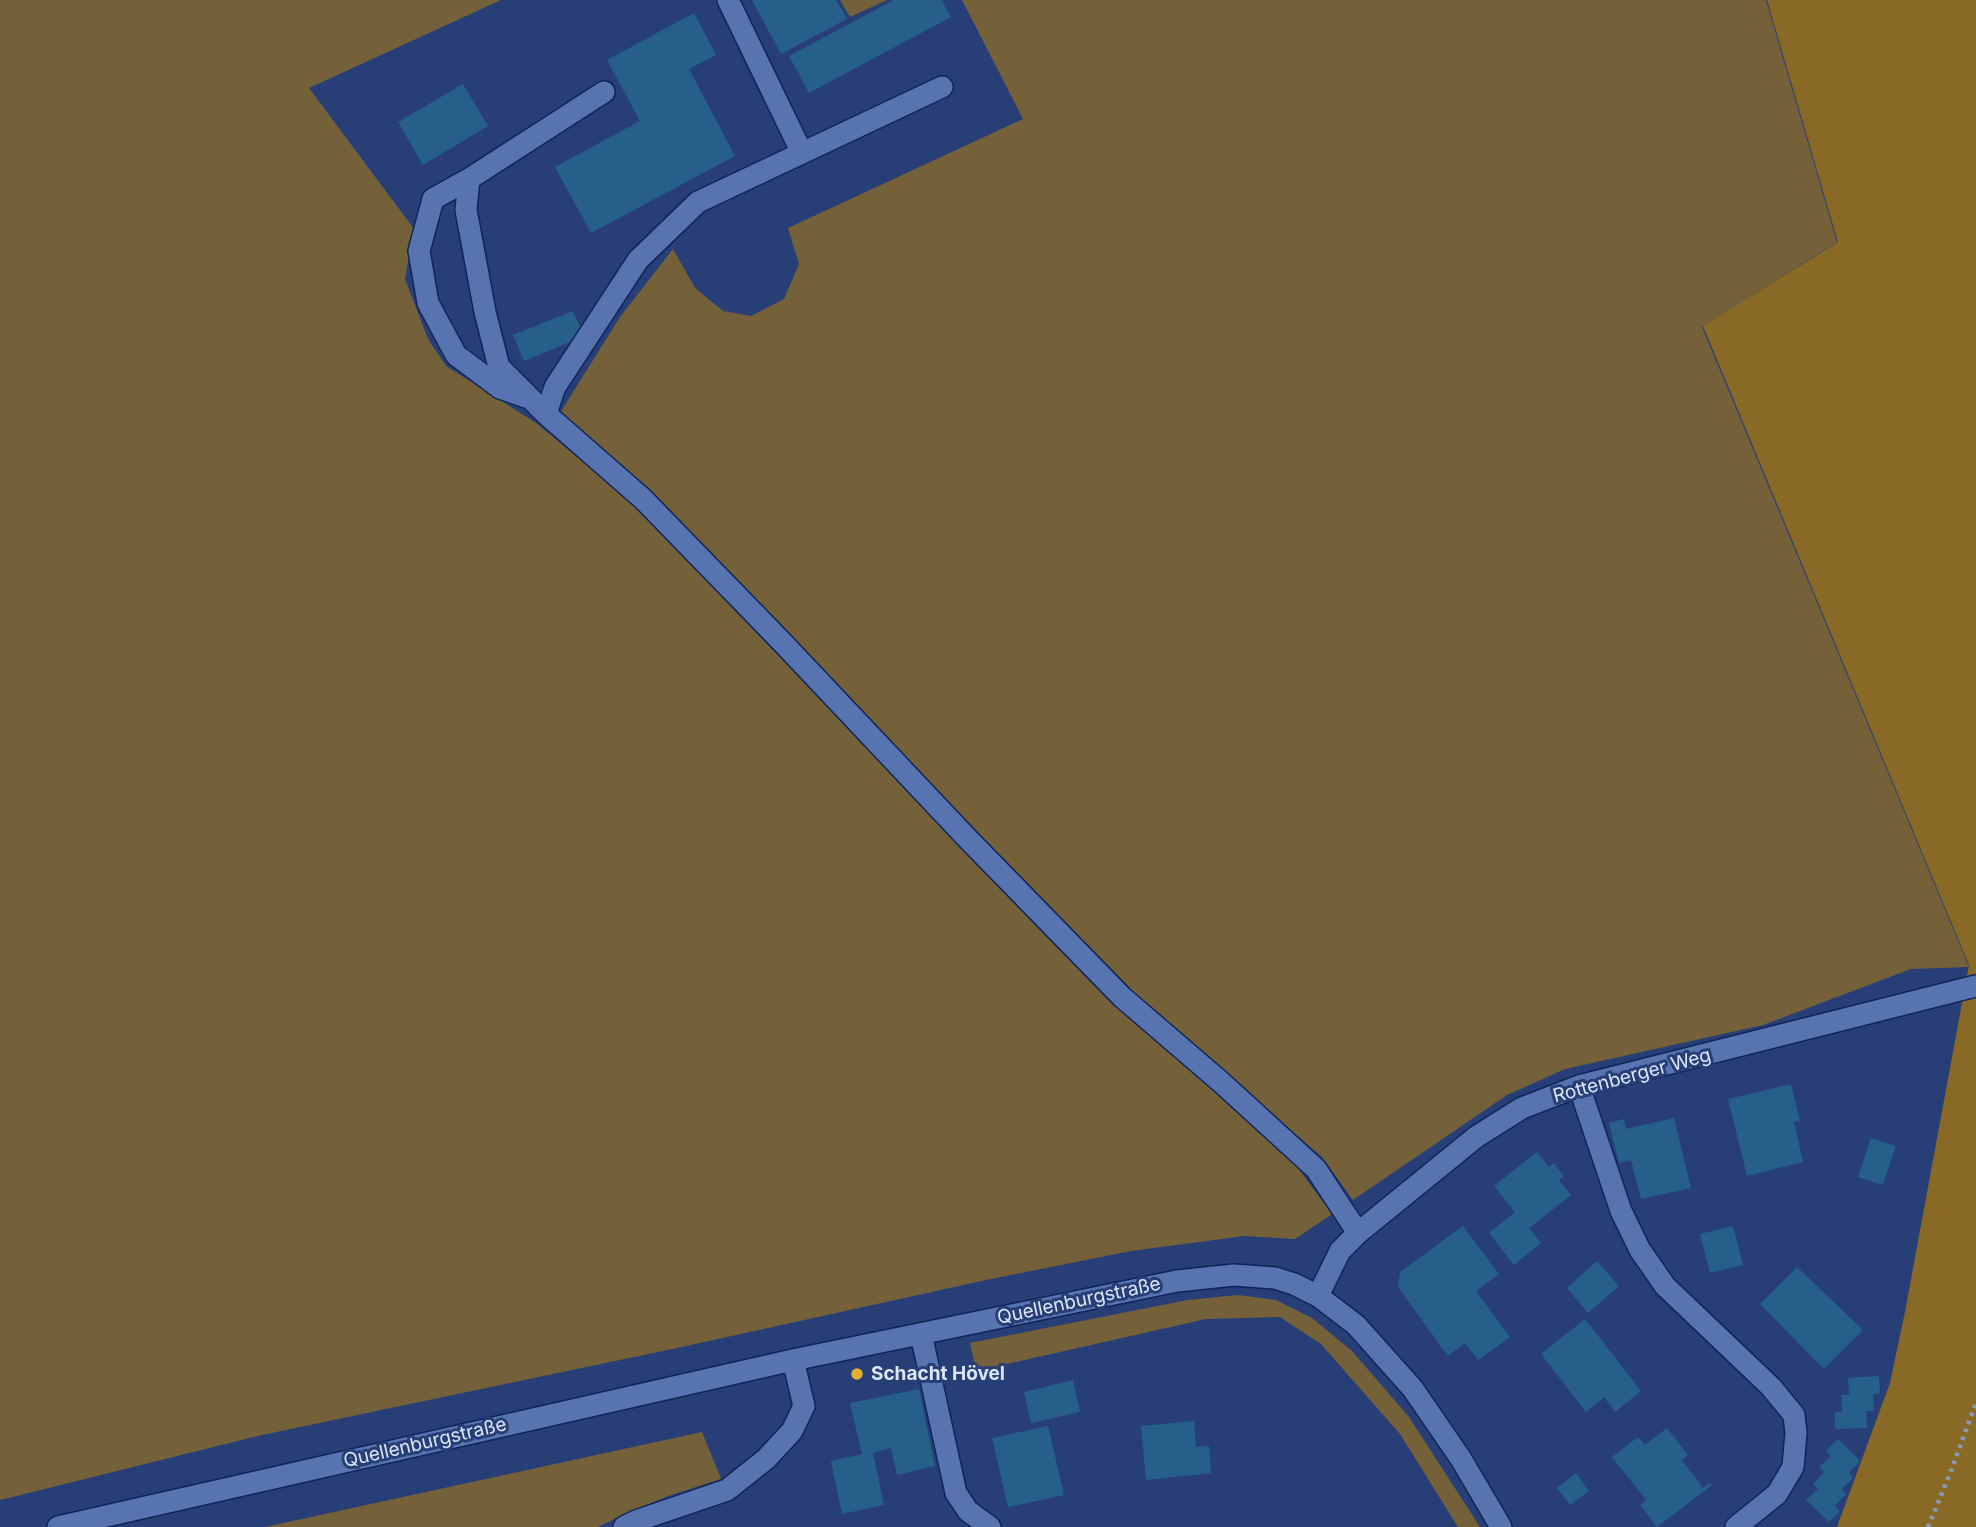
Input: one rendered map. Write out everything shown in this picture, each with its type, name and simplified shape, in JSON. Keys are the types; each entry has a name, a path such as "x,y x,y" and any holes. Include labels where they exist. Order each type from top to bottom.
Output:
{"street":[{"path":"728,0 802,153"},
{"path":"538,406 555,387 638,260 698,202 942,87"},
{"path":"538,406 500,388 456,355 428,303 419,251 433,199 469,179 604,92"},
{"path":"469,179 466,210 485,312 499,367 538,406 643,499 1122,997 1316,1169 1358,1233"},
{"name":"Rottenberger Weg","path":"1318,1296 1340,1251 1358,1233 1476,1137 1522,1108 1579,1086 1975,986"},
{"path":"1579,1086 1621,1210 1640,1250 1665,1286 1771,1387 1794,1415 1797,1433 1793,1466 1777,1494 1736,1527"},
{"name":"Quellenburgstraße","path":"58,1527 793,1360 1177,1281 1234,1275 1275,1279 1294,1284 1318,1296 1356,1325 1413,1389 1461,1460 1501,1527"},
{"path":"921,1334 956,1493 968,1511 990,1527"},
{"path":"624,1527 727,1490 766,1459 792,1431 804,1406 793,1360"}],"path":[{"path":"1928,1527 1976,1403"}],"shaded area":[{"path":"0,0 501,0 309,88 414,229 405,279 428,339 446,366 536,423 635,504 1115,1004 1295,1164 1332,1214 1295,1239 1244,1236 1131,1251 986,1280 262,1435 0,1500"},
{"path":"840,0 887,0 850,17"},
{"path":"962,0 1766,0 1837,242 1702,327 1969,967 1911,969 1763,1025 1565,1069 1507,1095 1353,1200 1322,1157 1130,992 1033,894 649,490 560,413 620,317 673,249 695,288 723,311 751,316 784,299 799,264 788,228 1023,119"},
{"path":"1767,0 1976,0 1976,1527 1837,1527 1890,1383 1969,965 1703,326 1838,242"},
{"path":"1238,1295 1276,1300 1312,1318 1352,1351 1409,1417 1480,1527 1458,1527 1400,1434 1321,1344 1280,1317 1206,1319 976,1371 970,1343 1188,1300"},
{"path":"702,1432 721,1479 668,1496 598,1527 265,1527"}],"building":[{"path":"752,0 836,0 847,19 781,54"},
{"path":"894,0 942,0 951,17 809,93 789,56"},
{"path":"694,13 716,55 689,69 735,156 591,233 555,167 640,121 607,60"},
{"path":"463,84 488,126 423,165 398,122"},
{"path":"573,311 584,336 524,361 513,335"},
{"path":"1791,1084 1800,1121 1794,1122 1803,1162 1747,1176 1728,1099"},
{"path":"1674,1118 1691,1188 1641,1199 1631,1160 1619,1163 1609,1123 1624,1119 1626,1129"},
{"path":"1871,1138 1896,1146 1883,1185 1858,1177"},
{"path":"1537,1152 1549,1167 1554,1163 1564,1176 1559,1180 1571,1195 1529,1228 1541,1243 1514,1265 1489,1233 1515,1212 1494,1186"},
{"path":"1463,1226 1499,1274 1476,1291 1510,1337 1478,1360 1465,1343 1448,1356 1398,1287 1400,1272"},
{"path":"1733,1226 1743,1265 1710,1273 1700,1234"},
{"path":"1597,1261 1619,1286 1588,1313 1567,1288"},
{"path":"1797,1267 1863,1330 1824,1369 1760,1304"},
{"path":"1585,1319 1641,1391 1615,1412 1604,1397 1586,1412 1541,1354"},
{"path":"1879,1376 1880,1393 1873,1394 1874,1411 1866,1411 1867,1428 1835,1429 1835,1412 1842,1412 1841,1395 1849,1395 1848,1378"},
{"path":"1073,1380 1080,1412 1031,1423 1024,1392"},
{"path":"919,1389 935,1466 897,1475 891,1448 873,1453 884,1505 842,1514 831,1461 862,1454 850,1403"},
{"path":"1194,1421 1196,1447 1209,1446 1211,1473 1146,1480 1141,1426"},
{"path":"1048,1426 1064,1495 1008,1507 992,1438"},
{"path":"1667,1428 1688,1455 1682,1460 1703,1488 1710,1483 1712,1485 1657,1527 1640,1505 1646,1500 1612,1457 1638,1437 1645,1445"},
{"path":"1838,1439 1860,1461 1849,1473 1853,1478 1842,1489 1846,1494 1835,1506 1840,1511 1829,1522 1806,1500 1818,1489 1813,1484 1824,1472 1819,1467 1831,1456 1826,1451"},
{"path":"1576,1473 1589,1491 1570,1505 1557,1488"}],"place":[{"name":"Schacht Hövel","path":"857,1374"}]}
